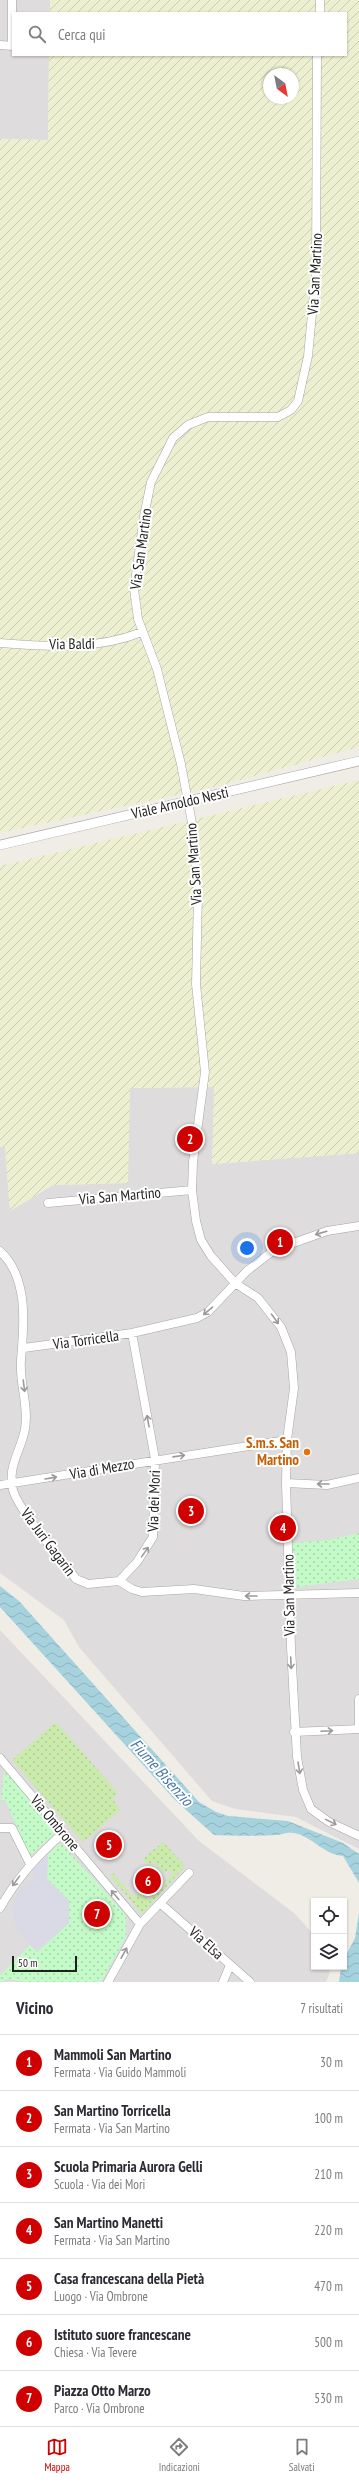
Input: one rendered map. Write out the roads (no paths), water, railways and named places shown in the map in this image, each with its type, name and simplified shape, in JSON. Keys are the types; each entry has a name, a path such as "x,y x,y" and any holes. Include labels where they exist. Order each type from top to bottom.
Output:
{"street":[{"path":"0,46 12,46 12,0"},
{"path":"320,0 320,12"},
{"name":"Via San Martino","path":"317,56 316,272 308,356 298,401 291,410 278,417 208,416 188,425 173,438 151,482 144,516 134,589 135,604 142,632 157,669 189,801 198,894 196,984 205,1072 192,1190 201,1240 216,1263 235,1283 249,1290 276,1320 291,1352 294,1388 287,1440 286,1483 294,1732 303,1790 307,1803 323,1818 359,1836"},
{"name":"Via Baldi","path":"0,643 99,644 115,642 142,632"},
{"name":"Viale Arnoldo Nesti","path":"0,845 359,761"},
{"name":"Via San Martino","path":"48,1203 192,1190"},
{"name":"Via Torricella","path":"24,1348 132,1334 197,1318 208,1312 245,1272 263,1257 282,1246 327,1231 359,1226"},
{"path":"0,1251 14,1271 21,1295 24,1316 24,1348 21,1360 27,1409 25,1430 12,1469 12,1485"},
{"name":"Via San Martino","path":"245,1272 249,1290"},
{"name":"Via dei Mori","path":"119,1581 137,1562 153,1537 155,1459 132,1334"},
{"name":"Via di Mezzo","path":"0,1485 12,1485 155,1459 287,1440"},
{"path":"286,1483 327,1485 359,1478"},
{"name":"Via Juri Gagarin","path":"12,1485 22,1507 76,1579 88,1584 111,1580 119,1581"},
{"path":"119,1581 132,1589 142,1592 194,1589 244,1596 359,1593"},
{"path":"294,1732 359,1729 359,1700"},
{"name":"Via Ombrone","path":"0,1758 140,1924"},
{"path":"0,1828 12,1828 30,1864"},
{"path":"0,1908 13,1885 30,1864 63,1833"},
{"path":"108,1982 140,1924 161,1904 189,1873"},
{"name":"Via Elsa","path":"161,1904 250,1982"},
{"path":"223,1982 230,1965"}],"water":[{"name":"Fiume Bisenzio","path":"0,1586 19,1601 199,1802 216,1812 228,1816 288,1821 343,1843 359,1854 359,1883 343,1856 336,1855 300,1835 290,1832 278,1835 214,1835 175,1800 0,1607"},
{"path":"359,1913 359,1982 339,1982 341,1970 347,1970 347,1953 355,1938"}],"place":[{"name":"San Martino Torricella","path":"190,1139"},
{"name":"Mammoli San Martino","path":"280,1242"},
{"name":"S.m.s. San Martino","path":"307,1452"},
{"name":"Scuola Primaria Aurora Gelli","path":"191,1511"},
{"name":"San Martino Manetti","path":"283,1528"},
{"name":"Casa francescana della Pietà","path":"109,1845"},
{"name":"Istituto suore francescane","path":"148,1881"},
{"name":"Piazza Otto Marzo","path":"97,1914"}]}
